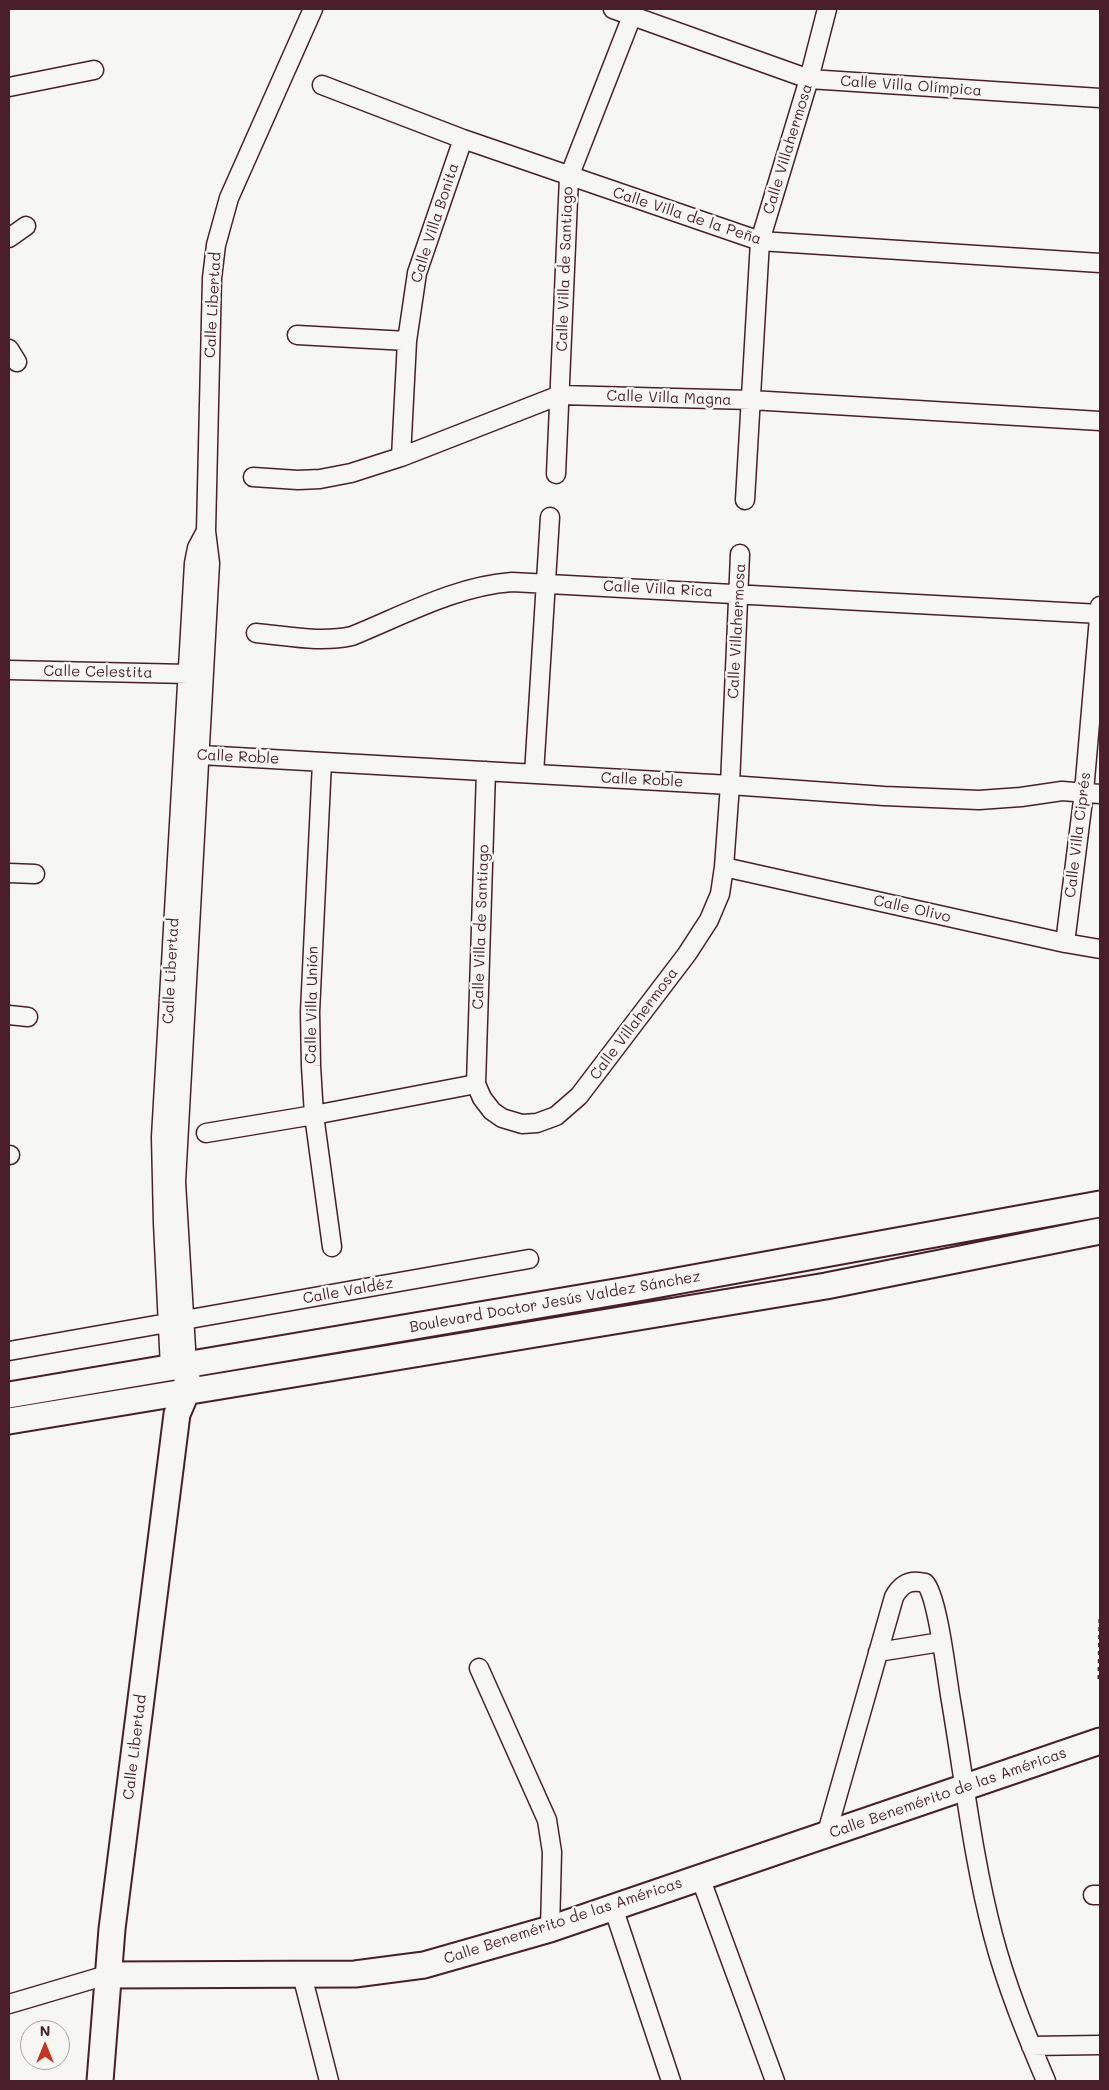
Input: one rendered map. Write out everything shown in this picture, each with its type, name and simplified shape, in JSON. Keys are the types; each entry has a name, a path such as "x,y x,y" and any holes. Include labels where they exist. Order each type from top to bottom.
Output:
{"main road":[{"name":"Boulevard Doctor Jesús Valdez Sánchez","path":"9,1395 666,1283 1100,1204"},
{"name":"Boulevard Doctor Jesús Valdez Sánchez","path":"9,1421 178,1399 826,1286 1100,1231"},
{"path":"666,1283 673,1312"},
{"name":"Calle Libertad","path":"100,2081 107,1975 178,1399 178,1367"},
{"name":"Calle Benemérito de las Américas","path":"107,1975 355,1974 424,1965 550,1929 1100,1741"}],"street":[{"name":"Calle Libertad","path":"178,1367 168,1323 170,1223 176,1182 178,1144 192,754 210,563 206,530 212,278 216,245 229,198 312,9"},
{"name":"Calle Villa Olímpica","path":"613,9 809,79 1100,98"},
{"name":"Calle Villahermosa","path":"745,500 760,241 809,79 827,9"},
{"name":"Calle Villa de Santiago","path":"556,474 569,177 632,16"},
{"path":"9,87 94,70"},
{"name":"Calle Villa de la Peña","path":"322,85 462,139 760,241 1100,263"},
{"name":"Calle Villa Bonita","path":"402,457 407,341 417,273 462,139"},
{"path":"9,238 26,226"},
{"path":"297,335 407,341"},
{"name":"Calle Villa Magna","path":"253,477 298,480 320,479 351,473 402,457 560,395 751,400 1100,421"},
{"path":"534,774 550,517"},
{"name":"Calle Libertad","path":"192,754 188,674 194,563 197,548 206,530"},
{"name":"Calle Villahermosa","path":"476,1084 482,1098 492,1111 511,1122 537,1123 556,1116 571,1105 687,954 709,920 720,894 724,867 730,784 740,554"},
{"name":"Calle Villa Rica","path":"256,633 319,640 337,640 352,636 462,591 488,583 512,582 1100,610"},
{"name":"Calle Villa Ciprés","path":"1065,943 1092,793 1100,610"},
{"name":"Calle Celestita","path":"9,670 188,674"},
{"name":"Calle Roble","path":"192,754 730,784 884,796 979,800 1022,797 1062,791 1092,793"},
{"name":"Calle Villa Unión","path":"322,762 310,1012 314,1115 332,1247"},
{"name":"Calle Villa de Santiago","path":"476,1084 486,771"},
{"path":"1092,793 1100,782"},
{"name":"Calle Olivo","path":"724,867 1065,943 1100,949"},
{"path":"9,872 35,874"},
{"path":"9,1015 28,1017"},
{"path":"206,1133 314,1115 476,1084"},
{"name":"Calle Libertad","path":"170,1223 186,1320 178,1367"},
{"name":"Calle Valdéz","path":"9,1351 529,1259"},
{"path":"826,1836 878,1652 898,1590 913,1581 925,1583 931,1591 941,1642 993,1934 1031,2046 1046,2081"},
{"path":"878,1652 941,1642"},
{"path":"479,1668 547,1820 552,1852 550,1929"},
{"path":"700,1877 775,2081"},
{"path":"613,1907 671,2081"},
{"name":"Calle Benemérito de las Américas","path":"9,2004 107,1975"},
{"path":"302,1975 329,2081"},
{"path":"1031,2046 1100,2045"}],"path":[{"path":"1099,1679 1100,1615"}]}
